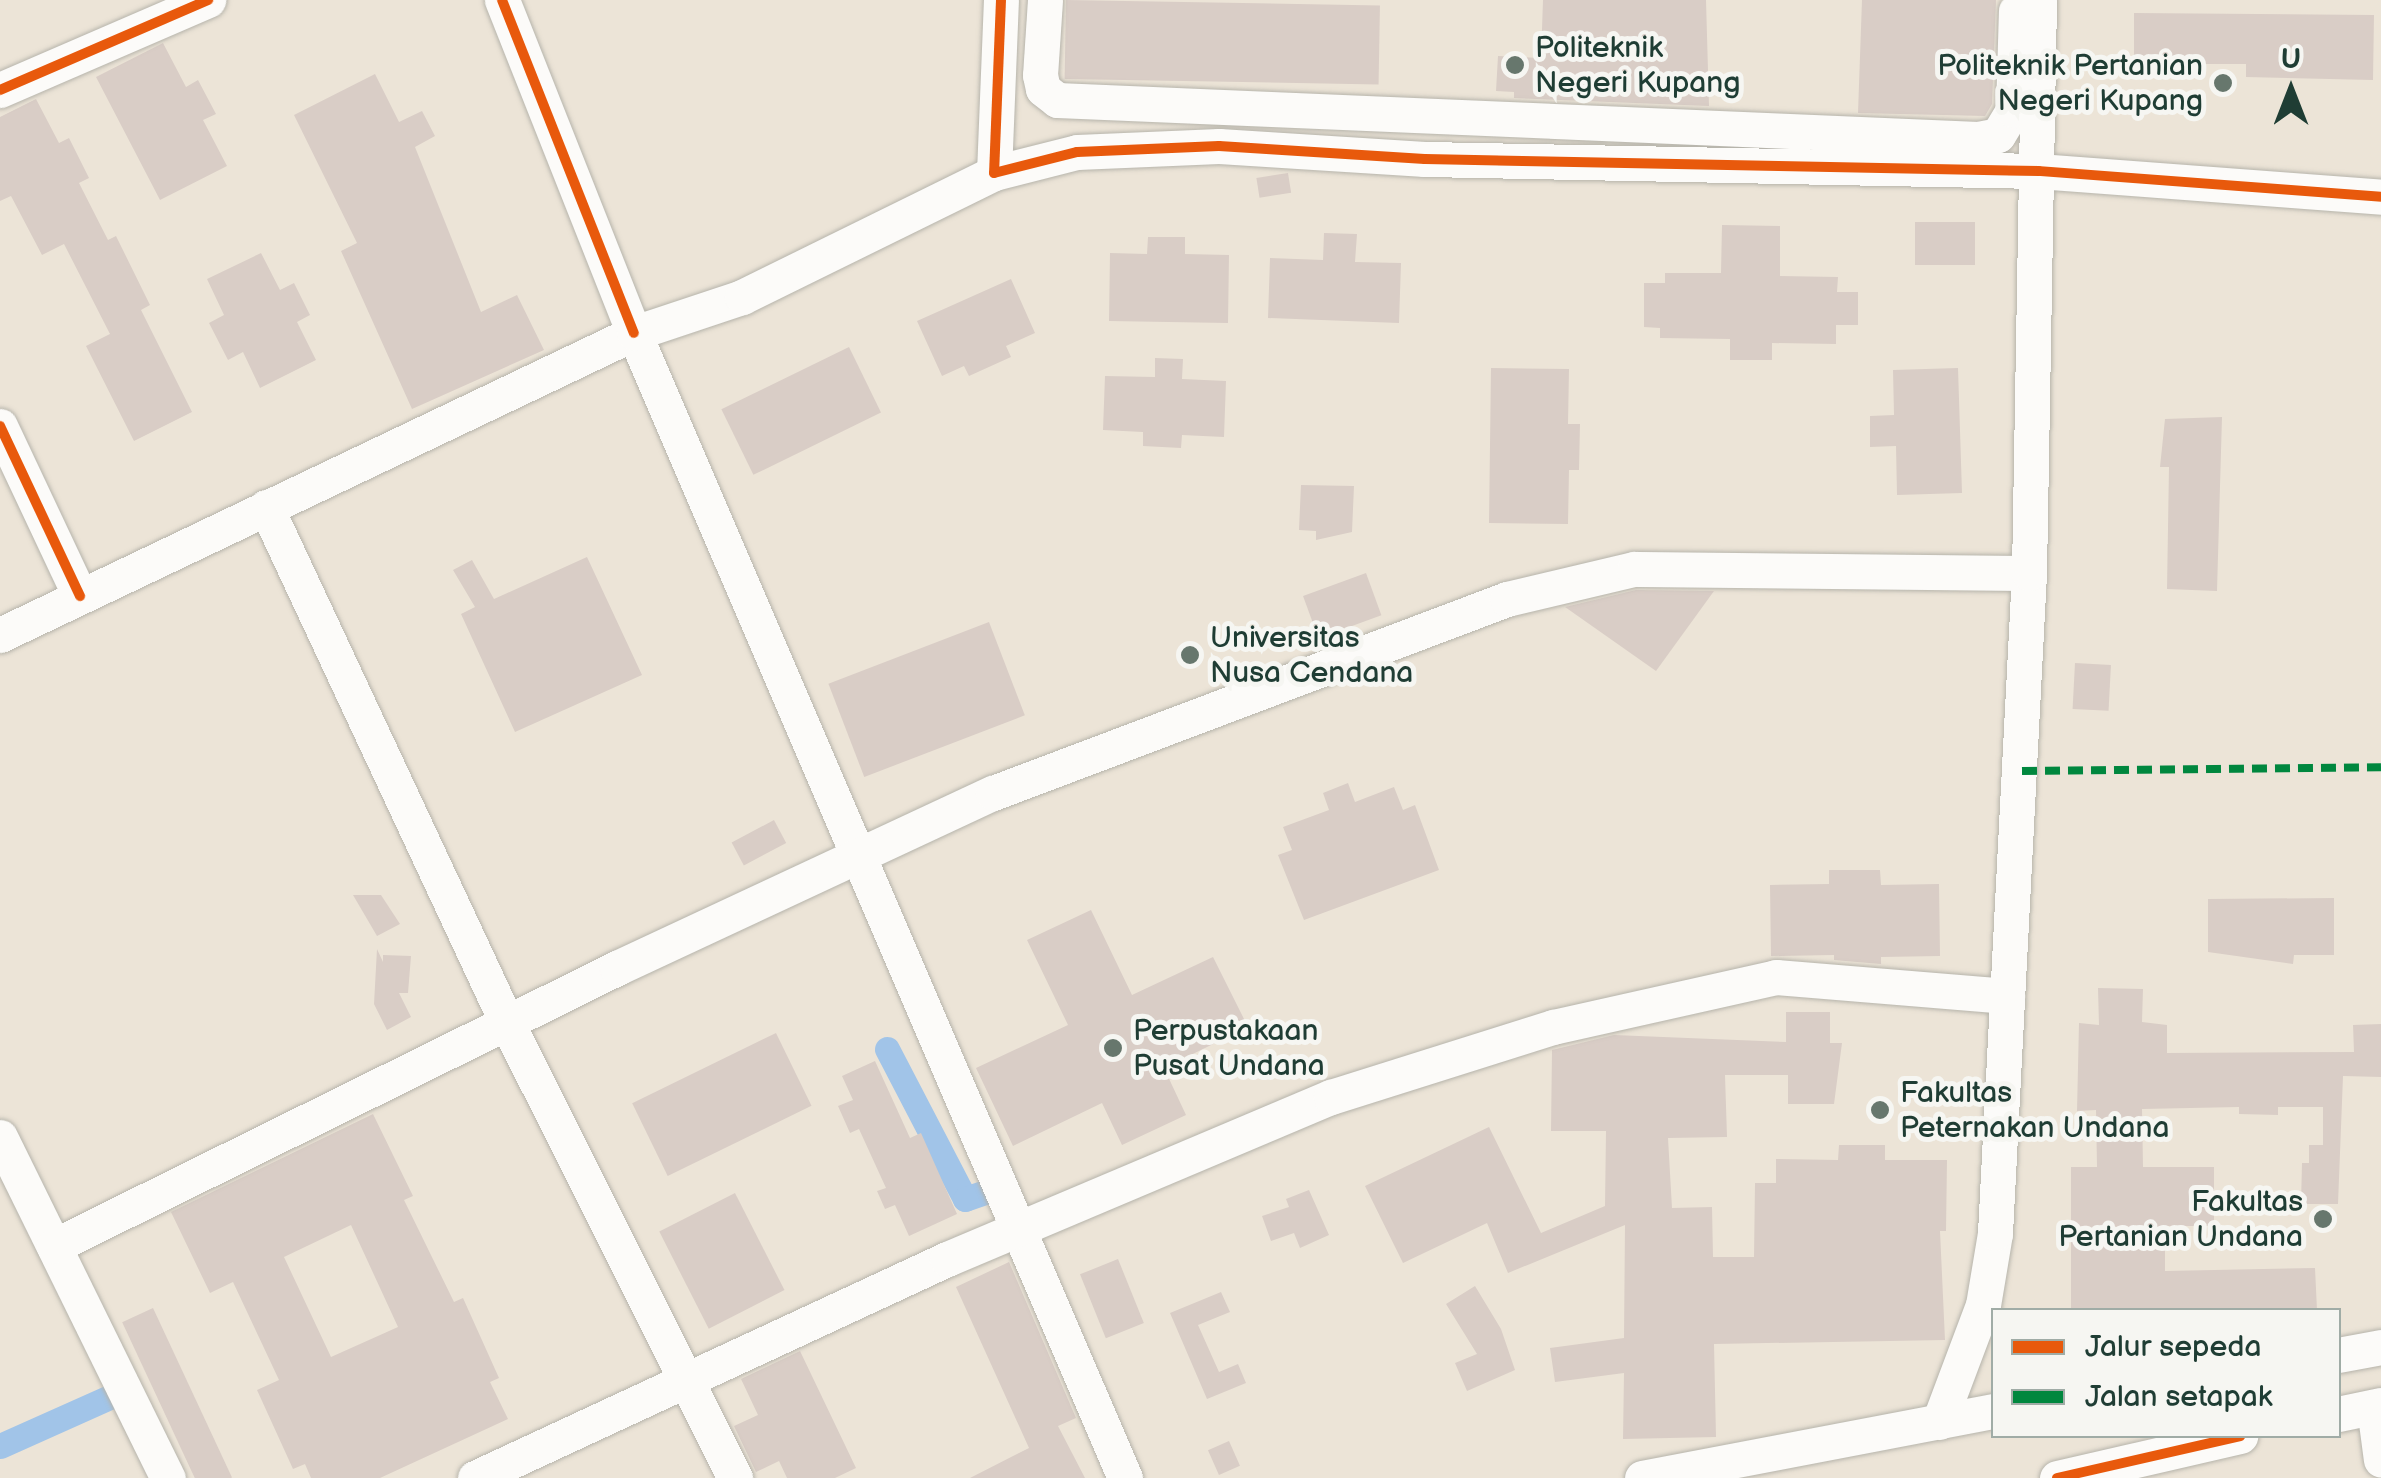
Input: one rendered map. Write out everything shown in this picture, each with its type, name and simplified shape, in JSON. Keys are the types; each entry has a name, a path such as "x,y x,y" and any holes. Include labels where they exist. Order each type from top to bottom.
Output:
{"street":[{"path":"0,90 208,0"},
{"path":"502,0 634,334 1125,1478"},
{"path":"994,173 1001,0"},
{"path":"1045,0 1040,75 1042,88 1057,100 1978,139 1998,135 2013,110 2016,0"},
{"path":"1940,1422 1984,1305 1994,1233 2029,573 2039,0"},
{"path":"0,635 634,334 742,297 994,173 1077,152 1219,146 1425,159 2039,171 2381,198"},
{"path":"0,426 80,596"},
{"path":"266,507 507,1023 735,1478"},
{"path":"54,1246 507,1023 1084,757 1561,582 1634,570 2029,573"},
{"path":"475,1478 1021,1230 1331,1097 1552,1027 1733,982 1836,980 2007,996"},
{"path":"0,1138 12,1199 54,1246 168,1478"},
{"path":"2341,1354 2381,1347"},
{"path":"2341,1413 2378,1406 2381,1460"},
{"path":"1642,1478 1991,1413"},
{"path":"2057,1478 2231,1438"}],"building":[{"path":"1066,0 1380,5 1379,84 1065,79"},
{"path":"1543,0 1706,0 1709,106 1514,98 1514,92 1496,91 1498,56 1541,58"},
{"path":"1862,0 1996,0 1992,104 1985,116 1858,113"},
{"path":"2134,13 2374,15 2373,80 2246,77 2246,64 2134,64"},
{"path":"163,43 186,87 198,80 216,114 203,120 227,166 160,200 96,77"},
{"path":"375,74 399,122 422,111 435,136 415,147 481,312 517,295 544,350 412,409 341,251 357,243 294,115"},
{"path":"36,99 59,143 69,138 89,178 79,183 108,240 116,236 150,305 141,310 192,412 134,441 86,346 110,334 64,244 42,255 11,196 0,201 0,117"},
{"path":"1288,173 1291,193 1260,198 1256,178"},
{"path":"1915,222 1975,222 1975,265 1915,265"},
{"path":"1722,225 1780,226 1780,276 1838,277 1837,292 1858,292 1858,325 1836,325 1836,344 1772,343 1772,360 1730,360 1730,339 1660,338 1660,328 1644,327 1644,283 1665,283 1665,273 1721,273"},
{"path":"1324,233 1357,234 1355,262 1401,263 1399,323 1268,318 1270,258 1323,260"},
{"path":"1148,237 1185,237 1185,254 1229,255 1228,323 1109,321 1110,253 1147,254"},
{"path":"261,253 280,290 294,283 310,315 297,322 316,360 260,388 243,352 228,360 209,323 224,315 207,279"},
{"path":"1011,279 1035,333 1006,346 1011,357 969,376 964,366 942,376 917,321"},
{"path":"849,347 881,413 753,475 721,409"},
{"path":"1155,358 1183,359 1182,379 1226,381 1224,437 1182,435 1181,448 1143,446 1143,432 1103,430 1105,376 1155,377"},
{"path":"1491,368 1569,369 1568,424 1580,424 1579,470 1569,470 1568,524 1489,523"},
{"path":"1958,368 1962,493 1897,495 1896,446 1870,447 1870,416 1894,415 1893,370"},
{"path":"2222,417 2217,591 2167,589 2169,467 2160,467 2165,419"},
{"path":"1301,485 1354,486 1352,532 1316,540 1316,531 1299,530"},
{"path":"587,557 642,675 515,732 461,614 475,607 453,570 472,560 494,599"},
{"path":"1366,573 1381,615 1318,638 1303,596"},
{"path":"1636,590 1714,591 1656,671 1565,607"},
{"path":"989,622 1025,715 864,777 828,684"},
{"path":"2075,663 2111,665 2109,711 2073,709"},
{"path":"1348,783 1355,802 1394,787 1403,810 1415,805 1439,870 1304,920 1278,855 1292,850 1283,827 1329,810 1323,793"},
{"path":"774,820 786,843 744,865 732,843"},
{"path":"1829,870 1880,870 1881,885 1939,884 1940,956 1881,957 1881,964 1834,960 1834,955 1771,956 1770,885 1829,884"},
{"path":"353,895 381,895 400,924 377,936"},
{"path":"2334,898 2334,955 2294,955 2293,964 2208,952 2208,899"},
{"name":"Perpustakaan Pusat Undana","path":"1091,910 1132,995 1213,957 1248,1027 1164,1068 1186,1115 1122,1145 1102,1103 1013,1146 976,1068 1068,1025 1027,940"},
{"path":"377,949 383,962 383,955 411,956 408,993 399,993 411,1017 387,1030 374,1004"},
{"path":"2098,988 2143,989 2142,1022 2167,1025 2167,1053 2354,1052 2353,1025 2381,1024 2381,1077 2343,1076 2338,1204 2301,1204 2302,1163 2309,1163 2309,1145 2323,1145 2323,1107 2278,1107 2278,1115 2239,1114 2239,1107 2142,1109 2143,1167 2214,1167 2214,1226 2165,1226 2165,1271 2315,1268 2317,1308 2071,1308 2071,1167 2097,1167 2096,1110 2077,1111 2079,1023 2099,1025"},
{"path":"1786,1012 1830,1012 1830,1043 1842,1043 1834,1104 1788,1104 1788,1075 1725,1075 1727,1137 1668,1138 1672,1208 1712,1207 1713,1257 1754,1257 1755,1183 1776,1183 1776,1159 1838,1160 1839,1145 1885,1145 1885,1160 1947,1160 1946,1231 1940,1231 1945,1340 1714,1344 1716,1437 1623,1439 1624,1373 1555,1382 1550,1348 1624,1338 1625,1225 1508,1273 1487,1223 1403,1263 1365,1186 1489,1127 1541,1233 1605,1206 1606,1131 1551,1131 1552,1050 1614,1035 1786,1042"},
{"path":"776,1033 812,1106 668,1176 632,1103"},
{"path":"875,1061 910,1138 921,1133 957,1214 909,1236 895,1205 885,1209 877,1191 886,1188 859,1129 850,1133 838,1106 853,1100 842,1076"},
{"path":"373,1114 413,1196 404,1200 454,1302 463,1298 499,1378 490,1382 508,1419 380,1478 311,1478 305,1464 293,1469 257,1390 279,1380 233,1282 210,1293 171,1212","holes":["351,1225 398,1327 331,1357 284,1257"]},
{"path":"1309,1190 1329,1235 1300,1248 1294,1233 1271,1241 1262,1216 1289,1207 1286,1199"},
{"path":"735,1193 784,1290 709,1329 659,1232"},
{"path":"1118,1259 1144,1323 1106,1338 1080,1274"},
{"path":"1009,1262 1076,1418 1058,1426 1085,1478 970,1478 1029,1448 956,1287"},
{"path":"1475,1286 1501,1329 1515,1370 1467,1391 1455,1363 1477,1354 1446,1304"},
{"path":"1221,1292 1230,1312 1198,1325 1219,1372 1238,1364 1246,1383 1207,1399 1170,1313"},
{"path":"153,1308 232,1477 195,1478 122,1322"},
{"path":"800,1351 856,1468 835,1478 787,1478 779,1461 756,1472 734,1426 758,1415 741,1379"},
{"path":"1229,1441 1240,1466 1219,1475 1208,1450"}],"waterway":[{"path":"887,1049 965,1199 1002,1186 1006,1197"},
{"path":"0,1446 125,1390 131,1402"}],"marked path":[{"path":"2022,771 2381,767"}],"cycle path":[{"path":"0,90 208,0"},
{"path":"502,0 634,333"},
{"path":"1001,0 994,173 1077,152 1219,146 1425,159 2039,171 2381,197"},
{"path":"0,426 80,596"},
{"path":"2057,1478 2231,1438"}],"place":[{"name":"Politeknik Negeri Kupang","path":"1515,65"},
{"name":"Politeknik Pertanian Negeri Kupang","path":"2223,83"},
{"name":"Universitas Nusa Cendana","path":"1190,655"},
{"name":"Perpustakaan Pusat Undana","path":"1113,1048"},
{"name":"Fakultas Peternakan Undana","path":"1880,1110"},
{"name":"Fakultas Pertanian Undana","path":"2323,1219"}]}
